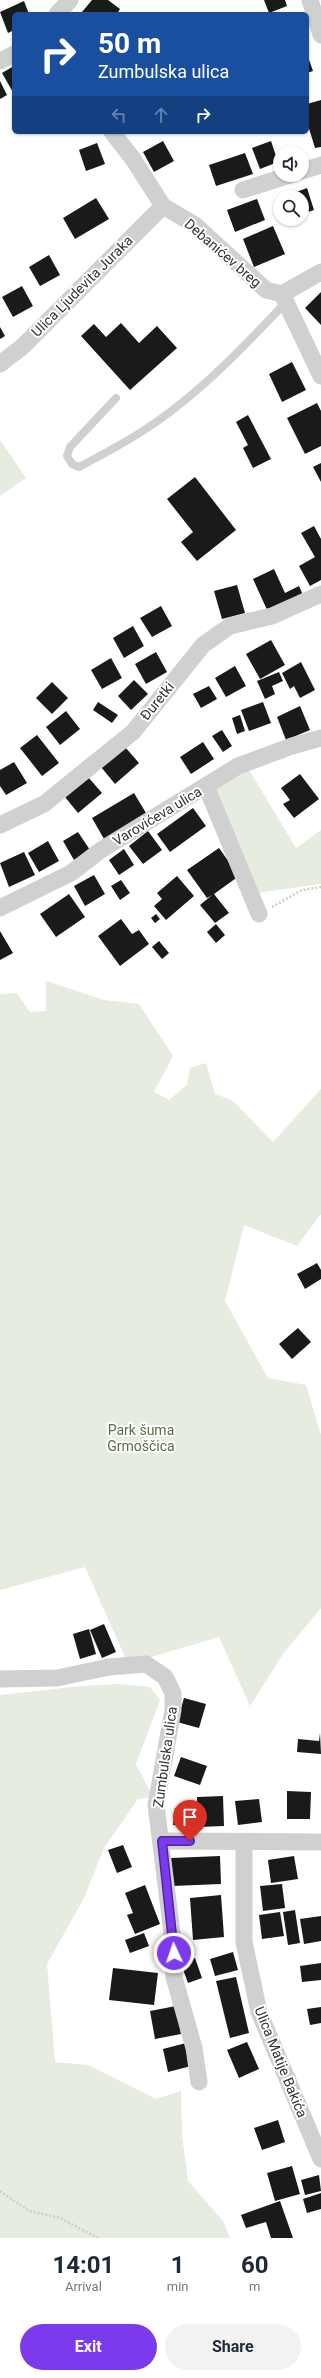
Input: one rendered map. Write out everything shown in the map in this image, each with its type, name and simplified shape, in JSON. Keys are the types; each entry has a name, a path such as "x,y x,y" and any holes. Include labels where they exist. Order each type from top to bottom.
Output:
{"street":[{"path":"60,12 70,0"},
{"path":"310,0 321,35"},
{"path":"0,61 12,55"},
{"name":"Debanićev breg","path":"114,134 133,158 162,206 195,225 266,290 284,298"},
{"path":"309,169 321,165"},
{"path":"243,190 273,180"},
{"name":"Ulica Ljudevita Juraka","path":"0,364 22,347 162,206"},
{"path":"321,272 284,298 321,376"},
{"name":"Đuretki","path":"0,825 44,804 132,732 203,644 230,626 272,616 321,594"},
{"name":"Varovićeva ulica","path":"0,908 71,873 101,850 238,766 292,746 321,738"},
{"path":"206,786 260,914"},
{"name":"Zumbulska ulica","path":"0,1679 57,1678 109,1667 146,1664 162,1674 173,1693 174,1710 156,1805 162,1841 173,1941 174,1977 194,2048 198,2082"},
{"path":"162,1841 321,1842"},
{"name":"Ulica Matije Bakića","path":"244,1842 244,1942 259,2012 321,2159"}],"lane":[{"path":"116,398 70,446 67,456 72,464 79,467 141,432 202,385 246,345 284,298"}],"path":[{"path":"260,914 302,890 321,887"},
{"path":"0,2191 29,2211 60,2218 98,2238"}],"green space":[{"path":"0,440 26,478 0,496"},
{"path":"248,768 296,848 321,830 321,884 257,893 214,793 217,787"},
{"name":"Park šuma Grmoščica","path":"46,981 104,1000 139,1004 173,1056 154,1092 169,1100 187,1085 190,1068 206,1063 215,1094 232,1100 273,1142 321,1089 321,1214 297,1246 244,1225 225,1301 268,1378 306,1385 321,1435 321,1608 283,1654 250,1706 219,1637 128,1664 85,1567 0,1590 0,994 17,993 30,1012 46,1011"},
{"path":"120,1684 150,1687 160,1700 136,1764 153,1797 138,1799 104,1848 84,1898 47,1964 55,2062 88,2065 156,2099 181,2091 182,2135 188,2181 223,2221 230,2238 0,2238 0,1695 82,1686"}],"building":[{"path":"92,0 108,0 120,9 118,12 82,12"},
{"path":"264,0 285,0 287,6 269,12"},
{"path":"24,1 28,12 12,12 12,31 8,33 0,12"},
{"path":"309,60 313,71 309,72"},
{"path":"12,67 12,90 2,73"},
{"path":"0,81 7,95 0,99"},
{"path":"321,100 321,147 315,148 309,128 309,103"},
{"path":"163,141 174,161 154,172 143,152"},
{"path":"271,141 273,147 273,164 260,169 252,148"},
{"path":"97,143 105,164 86,171 79,150"},
{"path":"245,153 253,174 216,186 209,165"},
{"path":"309,194 314,210 309,212"},
{"path":"96,198 109,219 75,239 63,218"},
{"path":"257,199 265,220 235,232 227,210"},
{"path":"273,226 285,254 254,267 243,239"},
{"path":"49,255 60,275 40,286 29,267"},
{"path":"22,286 33,306 13,317 2,297"},
{"path":"321,292 321,325 305,308"},
{"path":"121,323 139,343 157,326 177,348 130,390 81,336 94,324 106,337"},
{"path":"0,327 5,336 0,339"},
{"path":"292,362 306,390 282,402 269,374"},
{"path":"317,403 321,411 321,446 305,454 287,418"},
{"path":"248,415 271,459 253,468 243,448 248,445 236,422"},
{"path":"321,463 321,482 313,467"},
{"path":"195,477 236,530 197,561 181,542 193,532 167,499"},
{"path":"314,526 321,539 321,580 310,586 299,566 315,557 301,533"},
{"path":"274,569 285,593 299,586 303,595 268,612 253,579"},
{"path":"237,585 245,613 222,619 214,591"},
{"path":"161,606 172,626 152,637 140,618"},
{"path":"133,626 144,646 124,658 113,638"},
{"path":"271,640 285,665 260,679 246,654"},
{"path":"156,652 167,672 146,684 135,664"},
{"path":"111,658 122,678 102,689 91,670"},
{"path":"301,662 315,690 300,698 294,686 290,689 282,673"},
{"path":"235,666 246,686 226,697 215,678"},
{"path":"279,672 283,681 272,686 275,694 265,699 257,681"},
{"path":"134,680 148,694 131,710 118,696"},
{"path":"52,682 68,698 52,714 36,698"},
{"path":"209,686 217,699 201,708 193,694"},
{"path":"98,702 118,715 112,723 93,710"},
{"path":"263,702 271,723 249,731 241,710"},
{"path":"300,706 310,730 286,740 277,717"},
{"path":"66,711 80,729 60,745 46,727"},
{"path":"240,715 245,731 237,734 232,718"},
{"path":"222,730 232,746 223,752 212,736"},
{"path":"37,735 59,763 42,776 20,748"},
{"path":"203,742 214,759 191,774 180,757"},
{"path":"125,747 139,763 115,784 101,767"},
{"path":"14,762 27,783 6,795 0,786 0,770"},
{"path":"300,774 319,799 294,818 283,804 290,800 281,788"},
{"path":"88,777 102,793 78,813 65,797"},
{"path":"134,793 146,813 104,839 92,818"},
{"path":"193,808 206,826 170,852 157,834"},
{"path":"148,831 162,850 143,864 129,846"},
{"path":"78,832 90,850 74,860 63,841"},
{"path":"48,841 59,861 39,872 28,853"},
{"path":"219,848 239,876 214,894 229,913 215,923 200,905 212,895 207,898 187,870"},
{"path":"124,849 134,865 119,875 109,860"},
{"path":"24,852 35,875 9,887 0,863"},
{"path":"94,875 105,894 85,906 74,886"},
{"path":"177,876 194,896 166,920 154,906 162,899 157,893"},
{"path":"121,880 130,893 120,900 111,886"},
{"path":"69,894 85,917 56,937 40,914"},
{"path":"156,914 160,919 155,923 151,918"},
{"path":"121,919 132,934 139,930 149,944 120,966 98,936"},
{"path":"216,924 225,935 216,943 207,932"},
{"path":"0,931 13,953 0,960"},
{"path":"159,941 169,953 162,959 152,947"},
{"path":"317,1263 321,1270 321,1279 305,1289 297,1274"},
{"path":"298,1328 311,1342 292,1359 279,1344"},
{"path":"104,1624 116,1652 102,1658 90,1630"},
{"path":"89,1629 96,1654 80,1659 73,1634"},
{"path":"184,1698 206,1704 199,1728 177,1722"},
{"path":"320,1733 321,1754 297,1752 298,1739 319,1741"},
{"path":"181,1757 207,1766 200,1785 174,1776"},
{"path":"287,1791 311,1792 310,1819 287,1819"},
{"path":"223,1796 224,1826 198,1827 197,1797"},
{"path":"259,1799 262,1822 238,1825 235,1801"},
{"path":"175,1808 192,1809 191,1826 173,1825"},
{"path":"123,1845 132,1867 117,1873 108,1850"},
{"path":"220,1856 221,1884 172,1886 171,1858"},
{"path":"294,1856 298,1879 271,1883 268,1860"},
{"path":"282,1884 285,1908 263,1911 260,1886"},
{"path":"145,1885 160,1924 135,1934 127,1915 133,1913 125,1893"},
{"path":"221,1895 224,1937 193,1940 190,1898"},
{"path":"295,1910 300,1943 288,1945 283,1912"},
{"path":"280,1912 284,1936 262,1939 259,1915"},
{"path":"321,1916 321,1941 304,1944 300,1919"},
{"path":"144,1933 149,1946 130,1953 125,1940"},
{"path":"233,1952 238,1970 215,1976 210,1959"},
{"path":"195,1958 202,1978 188,1983 181,1964"},
{"path":"321,1963 321,1980 302,1982 300,1966"},
{"path":"113,1968 158,1973 154,2005 109,2000"},
{"path":"236,1977 249,2033 230,2038 216,1981"},
{"path":"176,2006 181,2034 155,2039 150,2011"},
{"path":"321,2007 321,2023 310,2025 307,2009"},
{"path":"247,2042 259,2069 239,2078 227,2050"},
{"path":"186,2043 191,2066 168,2072 163,2049"},
{"path":"278,2120 285,2142 262,2150 254,2128"},
{"path":"292,2166 300,2194 275,2201 267,2173"},
{"path":"319,2175 321,2191 305,2195 301,2180"},
{"path":"321,2193 321,2209 307,2213 303,2199"},
{"path":"280,2201 293,2238 271,2238 266,2222 246,2228 241,2215"}],"route":[{"path":"174,1953 162,1841 190,1841"}]}
